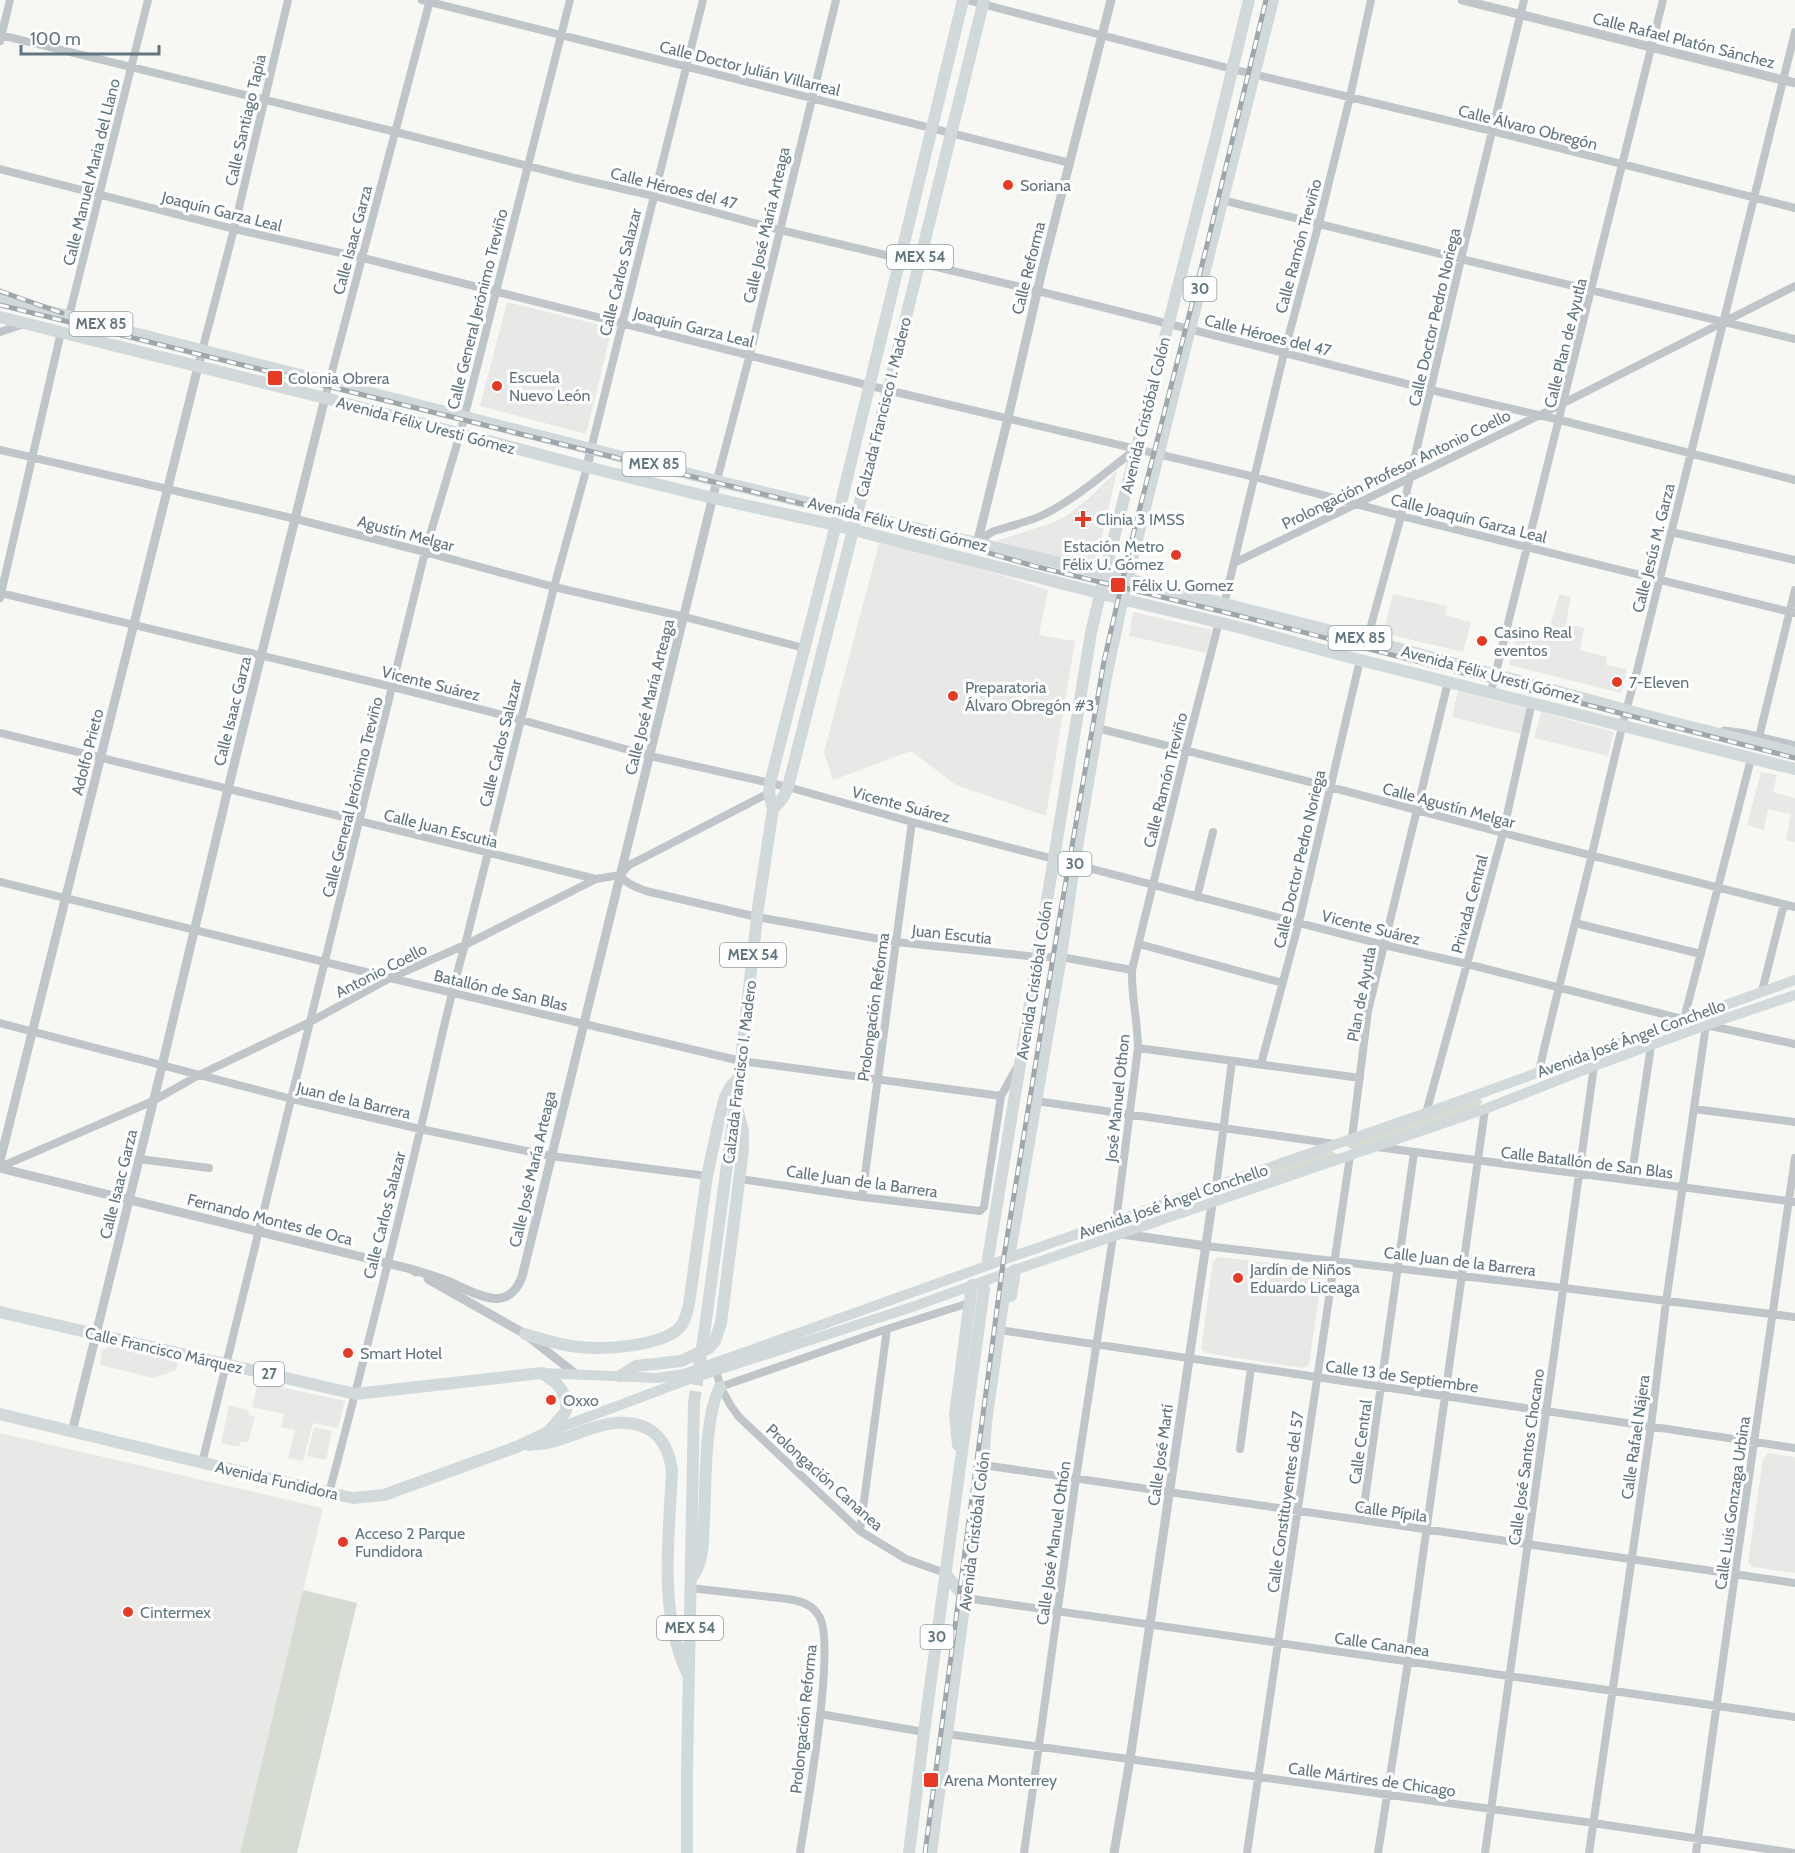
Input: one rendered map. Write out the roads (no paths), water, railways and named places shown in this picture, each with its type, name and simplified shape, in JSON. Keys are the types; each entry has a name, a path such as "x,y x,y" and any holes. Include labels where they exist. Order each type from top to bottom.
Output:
{"main road":[{"name":"Calzada Francisco I. Madero","path":"704,1335 739,1078 757,917 773,809 769,788 965,0"},
{"name":"Avenida Cristóbal Colón","path":"988,1259 1088,648 1249,0"},
{"name":"Avenida Cristóbal Colón","path":"1014,1253 1074,865 1122,599 1273,0"},
{"name":"Calzada Francisco I. Madero","path":"773,809 783,798 788,787 983,2"},
{"name":"Avenida Félix Uresti Gómez","path":"0,299 591,449 1105,573 1795,753"},
{"name":"Avenida Félix Uresti Gómez","path":"0,317 325,398 587,467 835,525 1795,769"},
{"name":"Avenida José Ángel Conchello","path":"542,1373 657,1378 684,1374 1014,1253 1116,1221 1426,1113 1795,980"},
{"name":"Avenida José Ángel Conchello","path":"684,1381 978,1287 1015,1270 1485,1109 1706,1024 1795,995"},
{"path":"525,1334 582,1347 641,1344 665,1337 682,1325 687,1315 707,1176 725,1097 739,1078"},
{"path":"620,1376 636,1366 681,1361 709,1348 716,1341 721,1323 740,1179 743,1142 736,1101"},
{"path":"1335,1144 1350,1156"},
{"path":"983,1465 991,1434 1015,1270"},
{"name":"Avenida Cristóbal Colón","path":"931,1853 1006,1281"},
{"name":"Avenida Cristóbal Colón","path":"909,1853 960,1461 978,1287"},
{"path":"960,1461 955,1414 969,1303 978,1287"},
{"name":"Calle Francisco Márquez","path":"0,1312 355,1394 542,1373"},
{"path":"542,1373 562,1390 566,1400 566,1410 548,1432"},
{"name":"Avenida Fundidora","path":"0,1414 353,1498 384,1495 519,1446 548,1432 684,1381"},
{"path":"690,1584 697,1572 703,1551 709,1433 714,1396 720,1387"},
{"name":"MEX 54","path":"687,1853 694,1403"},
{"path":"519,1446 547,1443 615,1423 644,1426 657,1434 670,1457 672,1471 668,1581 672,1628 679,1654 690,1679"},
{"path":"945,1573 965,1598"}],"street":[{"path":"0,37 10,0"},
{"name":"Calle Manuel Maria del Llano","path":"69,316 148,0"},
{"name":"Calle Santiago Tapia","path":"202,351 234,229 288,0"},
{"name":"Calle General Jerónimo Treviño","path":"202,1463 425,552 460,434 570,0"},
{"name":"Calle Carlos Salazar","path":"328,1493 355,1394 451,992 465,945 486,853 522,720 554,587 587,467 703,0"},
{"name":"Calle José María Arteaga","path":"411,1269 443,1279 486,1298 503,1298 513,1293 522,1277 582,1023 685,617 836,0"},
{"path":"965,0 983,2 1232,69"},
{"name":"Calle Reforma","path":"978,544 1038,291 1111,0"},
{"name":"Calle Ramón Treviño","path":"1224,604 1284,353 1350,96 1371,0"},
{"name":"Calle Rafael Platón Sánchez","path":"1462,0 1795,83"},
{"name":"Calle Doctor Pedro Noriega","path":"1367,640 1401,516 1524,0"},
{"name":"Calle Plan de Ayutla","path":"1491,692 1663,0"},
{"name":"Calle Doctor Julián Villarreal","path":"427,1 1070,163"},
{"name":"Calle Isaac Garza","path":"72,1432 228,789 325,398 396,132 427,1"},
{"name":"Calle Jesús M. Garza","path":"1539,1071 1622,725 1795,32"},
{"name":"Calle Héroes del 47","path":"0,37 264,99 654,196 780,230 1168,323 1795,480"},
{"name":"Calle Álvaro Obregón","path":"1232,69 1492,131 1795,208"},
{"name":"Joaquín Garza Leal","path":"0,169 234,229 363,258 750,354 887,390 1137,448"},
{"path":"1222,200 1795,339"},
{"name":"Prolongación Profesor Antonio Coello","path":"1234,562 1564,404 1795,286"},
{"path":"0,332 25,323"},
{"path":"0,595 61,333"},
{"name":"Adolfo Prieto","path":"0,1161 202,351"},
{"path":"978,544 994,531 1042,516 1059,506 1085,489 1137,448"},
{"name":"Calle Joaquín Garza Leal","path":"1137,448 1401,516 1792,612"},
{"name":"Agustín Melgar","path":"0,450 296,519 554,587 685,617 804,648"},
{"path":"1671,532 1795,560"},
{"path":"1759,737 1792,612 1795,590"},
{"name":"Vicente Suárez","path":"0,595 262,654 522,720 769,788 788,787 1153,886 1384,945 1795,1044"},
{"name":"Calle Ramón Treviño","path":"1139,944 1219,622"},
{"name":"Calle Doctor Pedro Noriega","path":"1261,1064 1299,922 1360,660"},
{"name":"Plan de Ayutla","path":"1352,1138 1368,1011 1448,681"},
{"name":"Privada Central","path":"1426,1113 1503,834 1532,702"},
{"name":"Calle Agustín Melgar","path":"1097,728 1503,834 1795,907"},
{"path":"1709,731 1725,731 1795,746"},
{"name":"Calle Juan Escutia","path":"0,733 596,879"},
{"path":"1694,743 1704,751 1795,775"},
{"path":"1684,1019 1750,763"},
{"name":"Antonio Coello","path":"0,1167 153,1101 199,1075 310,1022 390,978 465,945 596,879 620,875 629,865 769,788"},
{"name":"Prolongación Reforma","path":"862,1197 912,822"},
{"path":"1197,897 1213,832"},
{"path":"620,875 629,884 646,891 757,917"},
{"name":"Batallón de San Blas","path":"0,882 741,1061 1002,1096"},
{"path":"1762,991 1784,904"},
{"name":"Juan Escutia","path":"757,917 896,942 1038,957"},
{"path":"1575,923 1701,954"},
{"path":"1139,944 1283,983"},
{"name":"José Manuel Othon","path":"1116,1221 1138,1048 1132,970 1139,944"},
{"path":"1038,957 1061,957 1132,970"},
{"name":"Juan de la Barrera","path":"0,1023 292,1099 420,1129 551,1156 707,1176"},
{"name":"Calle Rafael Nájera","path":"1589,1853 1706,1024"},
{"path":"1631,1180 1651,1046"},
{"path":"1138,1048 1360,1078"},
{"path":"1002,1096 1021,1061"},
{"name":"Calle José Martí","path":"1114,1853 1216,1186 1232,1061"},
{"name":"Calle José Santos Chocano","path":"1485,1853 1594,1066"},
{"name":"Calle Juan de la Barrera","path":"740,1179 980,1211 984,1207 1002,1096"},
{"path":"1036,1102 1335,1144"},
{"path":"1378,1853 1408,1662 1485,1109"},
{"path":"1694,1109 1795,1122"},
{"name":"Calle Batallón de San Blas","path":"1375,1147 1792,1202"},
{"name":"Calle Central","path":"1362,1520 1414,1153"},
{"name":"Calle Constituyentes del 57","path":"1247,1853 1350,1156"},
{"name":"Calle Luis Gonzaga Urbina","path":"1696,1853 1772,1314 1792,1202 1795,1158"},
{"path":"139,1159 209,1168"},
{"name":"Fernando Montes de Oca","path":"0,1167 411,1269 525,1334 577,1375"},
{"name":"Calle Juan de la Barrera","path":"1117,1235 1795,1317"},
{"name":"Calle José Manuel Othón","path":"1024,1853 1076,1478 1096,1346 1117,1235"},
{"path":"720,1387 969,1303"},
{"path":"860,1531 887,1329"},
{"name":"Calle 13 de Septiembre","path":"1006,1331 1795,1448"},
{"path":"1240,1449 1251,1368"},
{"name":"Prolongación Cananea","path":"716,1371 720,1387 731,1407 860,1531 906,1559 945,1573"},
{"name":"Calle Pípila","path":"983,1465 1795,1582"},
{"name":"Prolongación Reforma","path":"690,1584 802,1602 813,1608 821,1617 825,1636 825,1657 820,1714 800,1853"},
{"name":"Calle Cananea","path":"965,1598 1795,1717"},
{"path":"820,1714 924,1732"},
{"name":"Calle Mártires de Chicago","path":"947,1734 1794,1853"}],"tunnel":[{"path":"694,1403 704,1335"}],"railway":[{"path":"925,1853 1004,1256 1104,661 1132,539 1207,245 1266,0"},
{"path":"0,291 62,313"},
{"path":"0,305 912,531 1034,566 1232,614 1795,758"}],"place":[{"name":"Soriana","path":"1008,185"},
{"name":"Colonia Obrera","path":"275,378"},
{"name":"Escuela Nuevo León","path":"497,386"},
{"name":"Clinia 3 IMSS","path":"1083,519"},
{"name":"Estación Metro Félix U. Gómez","path":"1176,555"},
{"name":"Félix U. Gomez","path":"1118,585"},
{"name":"Casino Real eventos","path":"1482,641"},
{"name":"7-Eleven","path":"1617,682"},
{"name":"Preparatoria Álvaro Obregón #3","path":"953,696"},
{"name":"Jardín de Niños Eduardo Liceaga","path":"1238,1278"},
{"name":"Smart Hotel","path":"348,1353"},
{"name":"Oxxo","path":"551,1400"},
{"name":"Acceso 2 Parque Fundidora","path":"343,1542"},
{"name":"Cintermex","path":"128,1612"},
{"name":"Arena Monterrey","path":"931,1780"}]}
